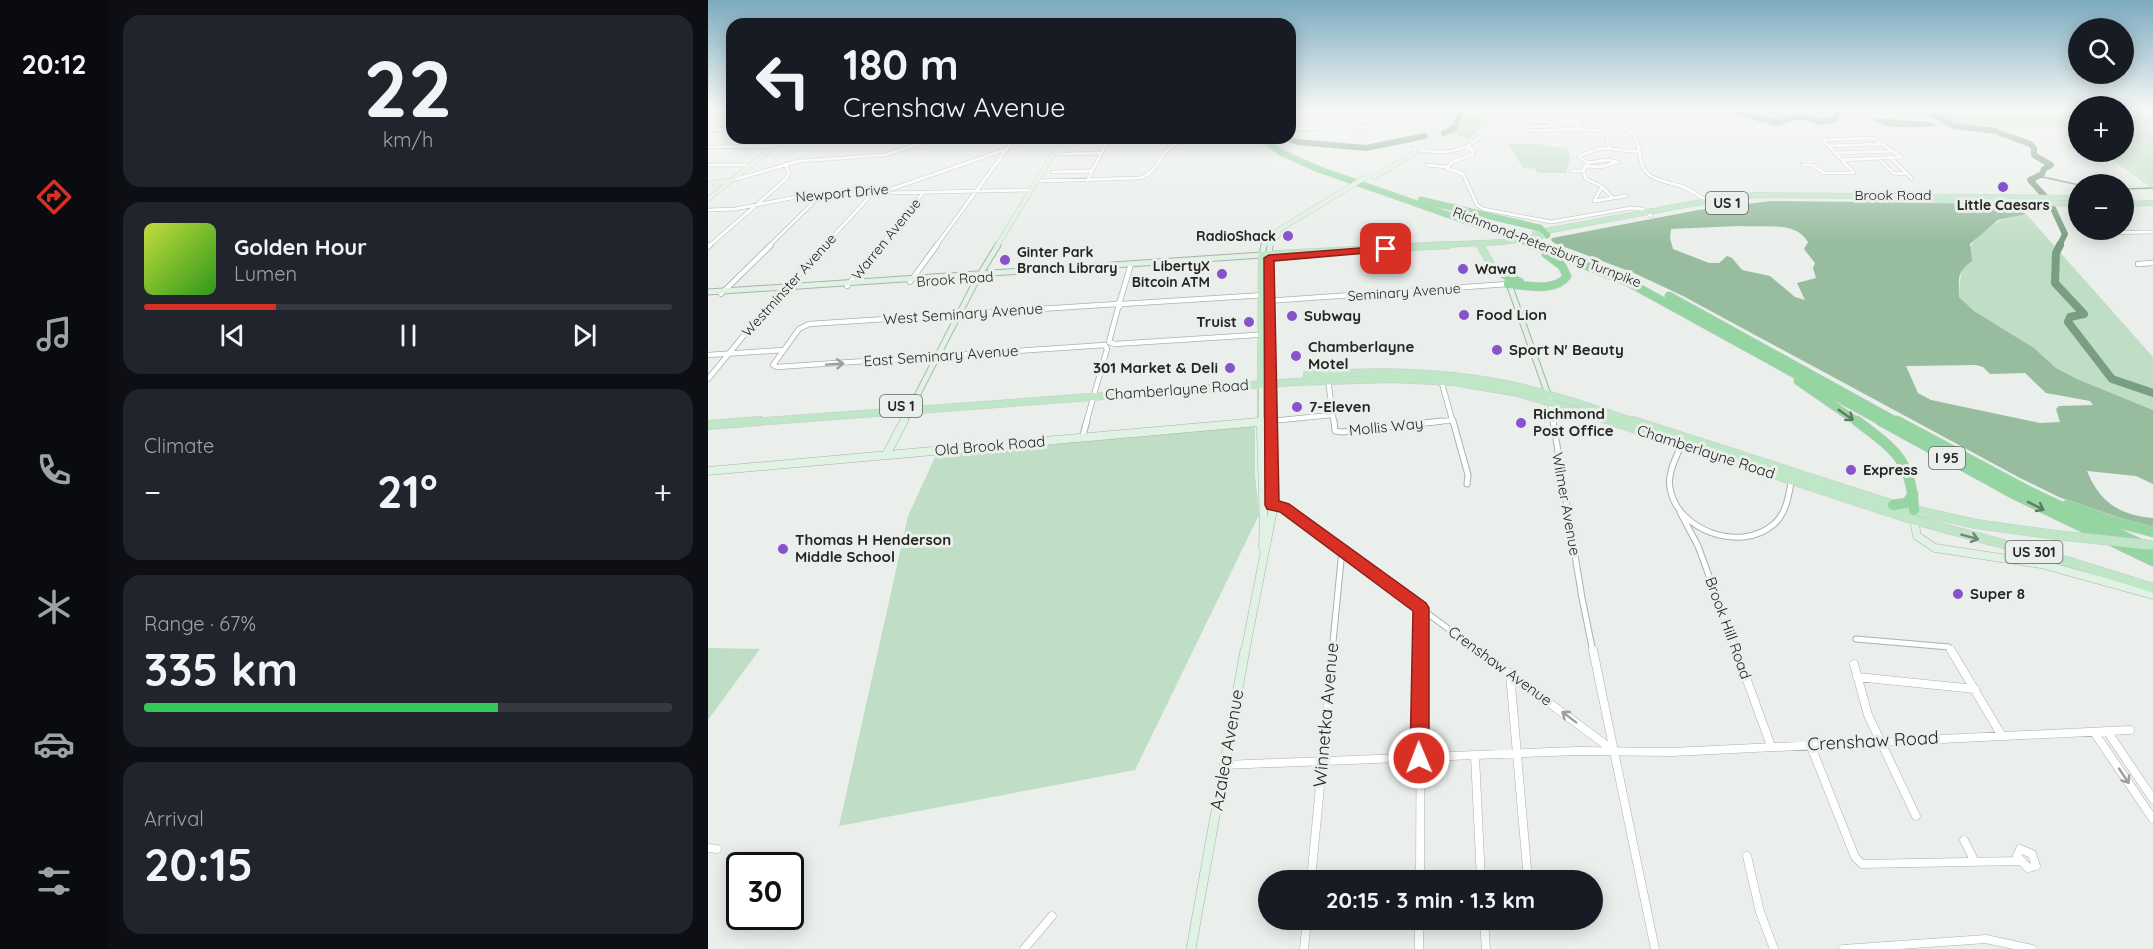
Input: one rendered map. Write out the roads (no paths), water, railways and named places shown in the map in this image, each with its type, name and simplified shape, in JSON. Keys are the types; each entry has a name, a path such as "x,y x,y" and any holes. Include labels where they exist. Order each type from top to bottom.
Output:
{"highway":[{"name":"Richmond-Petersburg Turnpike","path":"1285,154 1318,169 1520,240 1628,282 1746,346"},
{"name":"Richmond-Petersburg Turnpike","path":"1298,154 1581,257 1635,279 1941,445"},
{"path":"1412,197 1540,228 1545,235"},
{"path":"1508,284 1555,286 1564,281 1566,273 1553,259 1520,240"},
{"path":"1500,272 1525,284"},
{"path":"1746,346 1893,450 1910,474 1914,515"},
{"name":"I 95","path":"1746,346 2024,500 2153,561"},
{"path":"1941,445 2070,506 2153,532"},
{"name":"I 95","path":"1941,445 2062,509 2152,547"},
{"path":"1893,505 1907,503 1912,494"}],"main road":[{"path":"708,199 764,154"},
{"path":"886,455 979,276 1053,154"},
{"path":"1265,257 1270,244 1276,237 1407,154"},
{"path":"2121,162 2153,185"},
{"path":"708,183 731,180"},
{"name":"Brook Road","path":"723,292 1504,243 1710,203 1772,199 2043,200 2055,197 2068,198"},
{"name":"Brook Road","path":"2043,200 2068,204"},
{"path":"2134,200 2153,201"},
{"path":"2134,203 2153,201"},
{"name":"Brook Road","path":"1479,243 1535,233 1545,235 1561,233 1648,214"},
{"name":"Wilmer Avenue","path":"1479,243 1487,259 1508,284 1550,398"},
{"path":"1487,259 1493,249 1504,243"},
{"name":"Azalea Avenue","path":"1191,949 1263,550 1268,540 1271,334 1266,298 1265,257"},
{"name":"Brook Road","path":"708,293 788,286 849,284"},
{"name":"Azalea Avenue","path":"1266,298 1262,334 1261,470 1268,505"},
{"name":"Chamberlayne Road","path":"708,425 911,407 1262,382 1357,372 1419,372 1474,377 1550,398 1914,515 2153,588"},
{"name":"Chamberlayne Road","path":"1271,381 1380,377 1441,380 1497,387 1550,398"},
{"name":"US 1","path":"708,420 911,407"},
{"name":"Old Brook Road","path":"708,471 1271,422"},
{"name":"Chamberlayne Road","path":"1792,476 1893,505 1914,515 2152,547"},
{"path":"1914,515 1917,536 1932,546 2033,561 2153,595"}],"street":[{"path":"731,180 784,164 815,159 886,154"},
{"name":"Newport Drive","path":"708,210 732,209 799,196 884,192 993,154"},
{"path":"912,280 1003,154"},
{"path":"1087,181 1100,154"},
{"path":"1037,181 1132,179 1153,172 1163,154"},
{"path":"1447,167 1471,154"},
{"path":"1581,154 1579,156 1586,165"},
{"path":"1641,154 1641,165 1647,174 1684,187 1710,203"},
{"path":"1802,165 1813,165 1824,173 1854,173 1835,154"},
{"path":"1841,160 1902,158 1897,154"},
{"path":"1878,159 1893,173 1907,174"},
{"path":"1891,159 1912,179"},
{"path":"1586,165 1607,160 1618,165"},
{"path":"708,247 788,176 789,173 784,164"},
{"path":"708,165 751,165"},
{"path":"1427,165 1447,167 1465,176 1478,207 1531,220 1558,221 1631,208 1648,214"},
{"path":"1586,165 1584,171 1586,179 1602,187 1613,198"},
{"path":"1052,172 1092,171"},
{"path":"1571,171 1584,171"},
{"path":"1594,201 1602,187"},
{"path":"884,192 1032,190"},
{"name":"Warren Avenue","path":"849,284 924,192"},
{"name":"Westminster Avenue","path":"708,380 781,290 788,286 873,193"},
{"path":"723,292 821,195"},
{"path":"1594,201 1626,196"},
{"path":"1594,201 1597,208"},
{"path":"2134,232 2153,232"},
{"path":"2138,264 2153,263"},
{"path":"1082,438 1130,266"},
{"name":"Seminary Avenue","path":"1299,299 1508,284"},
{"name":"West Seminary Avenue","path":"783,350 799,329 806,325 1120,304 1266,298 1299,299"},
{"name":"East Seminary Avenue","path":"783,350 773,366 1271,334"},
{"path":"708,355 783,350"},
{"name":"Mollis Way","path":"1328,380 1334,430 1342,432 1453,420"},
{"path":"1441,380 1467,474 1467,484"},
{"name":"Wilmer Avenue","path":"1550,398 1581,590 1655,949"},
{"path":"1271,422 1332,415"},
{"path":"1683,441 1670,482 1672,495 1680,512 1708,532 1727,536 1743,536 1769,528 1779,520 1784,511 1792,476"},
{"name":"Crenshaw Avenue","path":"1268,505 1284,508 1616,752"},
{"name":"Brook Hill Road","path":"1680,512 1695,540 1771,746"},
{"path":"1695,540 1708,532"},
{"name":"Winnetka Avenue","path":"1312,870 1342,550"},
{"path":"1420,870 1421,608"},
{"path":"1856,639 1948,647 2002,736"},
{"path":"1854,664 1868,716 1916,816"},
{"path":"1510,674 1527,870"},
{"path":"1857,677 1975,689"},
{"path":"1598,738 1610,728"},
{"name":"Crenshaw Road","path":"1616,752 1672,752 2130,730"},
{"path":"2107,731 2153,799"},
{"path":"2094,732 2153,819"},
{"path":"1810,744 1858,861 1867,865 2019,861"},
{"path":"1224,765 1517,753 1616,752"},
{"path":"1475,756 1481,870"},
{"path":"1964,840 1975,862"},
{"path":"1747,856 1760,912 1774,949"},
{"path":"1024,949 1052,916"},
{"path":"1304,949 1306,930"},
{"path":"1419,930 1419,949"},
{"path":"1485,930 1486,949"},
{"path":"1843,949 1986,939 2032,949"}],"waterway":[{"path":"2034,154 2051,165 2044,169 2042,174 2030,180 2050,202 2065,234 2059,246"},
{"path":"2038,176 2068,183"},
{"path":"2134,189 2153,188"},
{"path":"2060,245 2056,253 2055,283 2084,314 2070,317 2068,322 2112,379 2153,393"}],"place":[{"name":"Little Caesars","path":"2003,187"},
{"name":"RadioShack","path":"1288,236"},
{"name":"Ginter Park Branch Library","path":"1005,260"},
{"name":"Wawa","path":"1463,269"},
{"name":"LibertyX Bitcoin ATM","path":"1222,274"},
{"name":"Food Lion","path":"1464,315"},
{"name":"Subway","path":"1292,316"},
{"name":"Truist","path":"1249,322"},
{"name":"Sport N' Beauty","path":"1497,350"},
{"name":"Chamberlayne Motel","path":"1296,356"},
{"name":"301 Market & Deli","path":"1230,368"},
{"name":"7-Eleven","path":"1297,407"},
{"name":"Richmond Post Office","path":"1521,423"},
{"name":"Express","path":"1851,470"},
{"name":"Thomas H Henderson Middle School","path":"783,549"},
{"name":"Super 8","path":"1958,594"}]}
